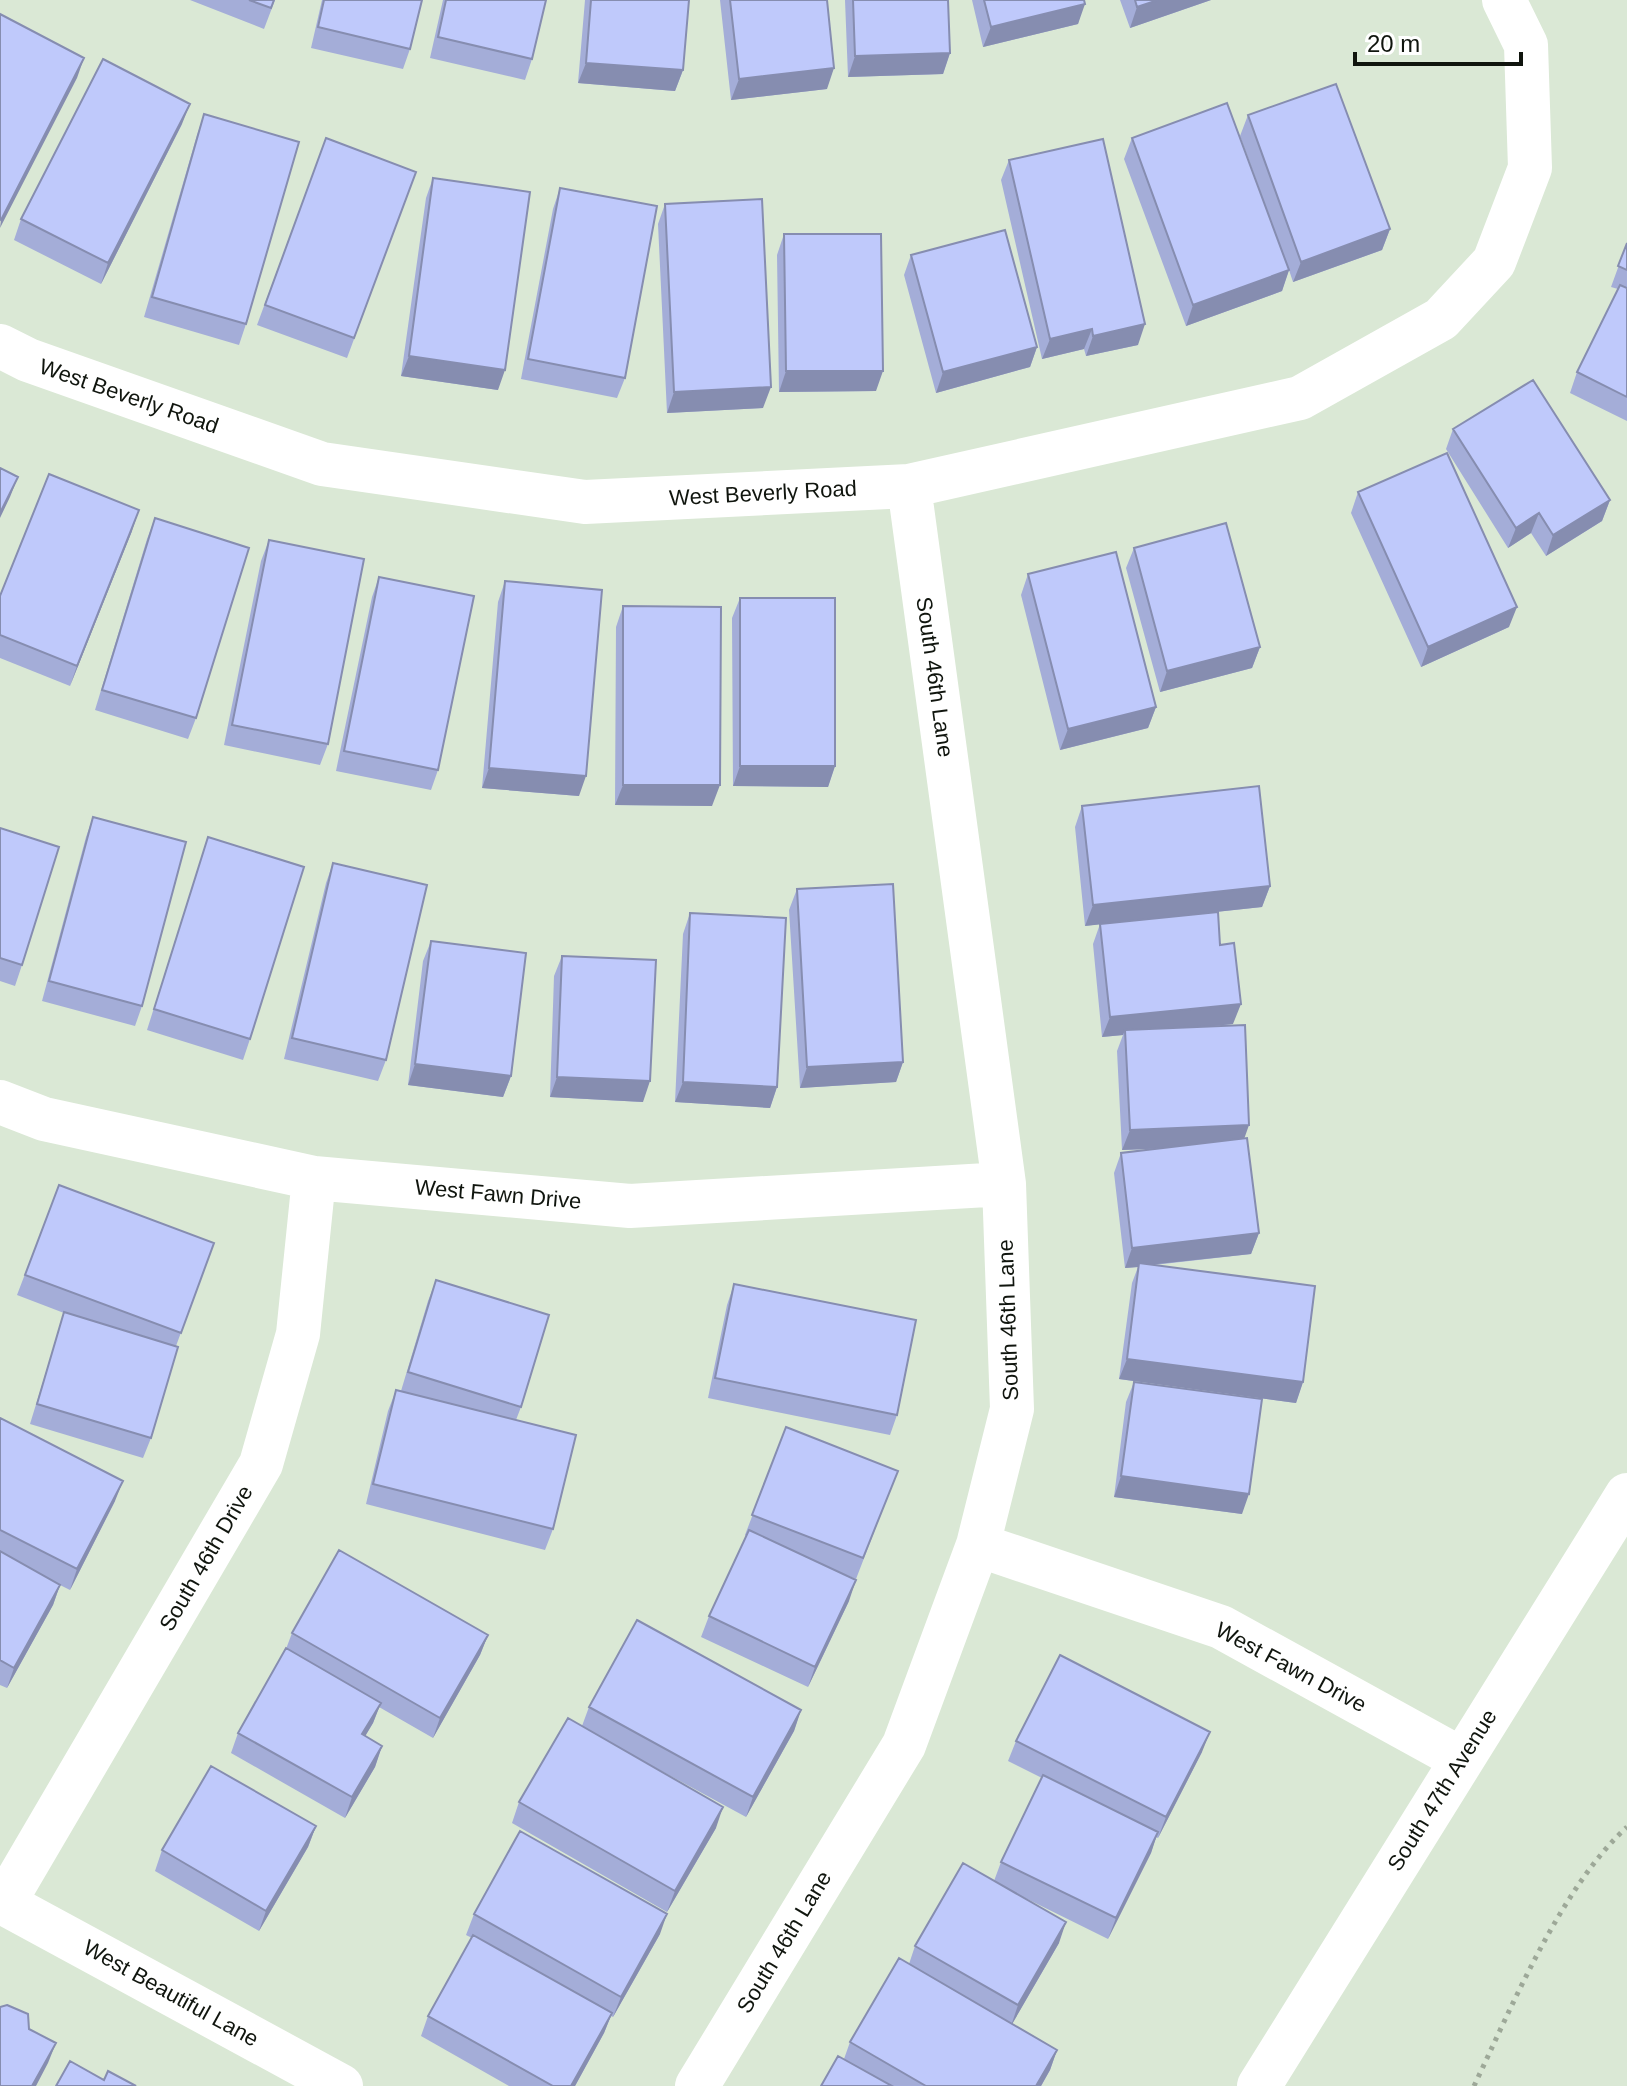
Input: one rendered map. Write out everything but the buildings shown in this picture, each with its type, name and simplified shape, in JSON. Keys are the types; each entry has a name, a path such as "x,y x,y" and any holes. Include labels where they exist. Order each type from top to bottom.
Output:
{"street":[{"name":"West Beverly Road","path":"0,346 28,360 322,464 585,502 909,486 1300,398 1441,319 1494,262 1530,168 1526,45 1504,0"},
{"name":"South 46th Lane","path":"697,2086 904,1745 978,1545 1012,1409 1004,1184 909,486"},
{"name":"West Fawn Drive","path":"0,1102 44,1119 314,1178 630,1206 1004,1184"},
{"name":"South 46th Drive","path":"2,1902 261,1464 298,1334 314,1178"},
{"name":"South 47th Avenue","path":"1259,2086 1627,1495"},
{"name":"West Fawn Drive","path":"978,1545 1221,1627 1461,1759"},
{"name":"West Beautiful Lane","path":"2,1902 341,2086"}],"path":[{"path":"1474,2086 1535,1961 1600,1852 1627,1827"}]}
